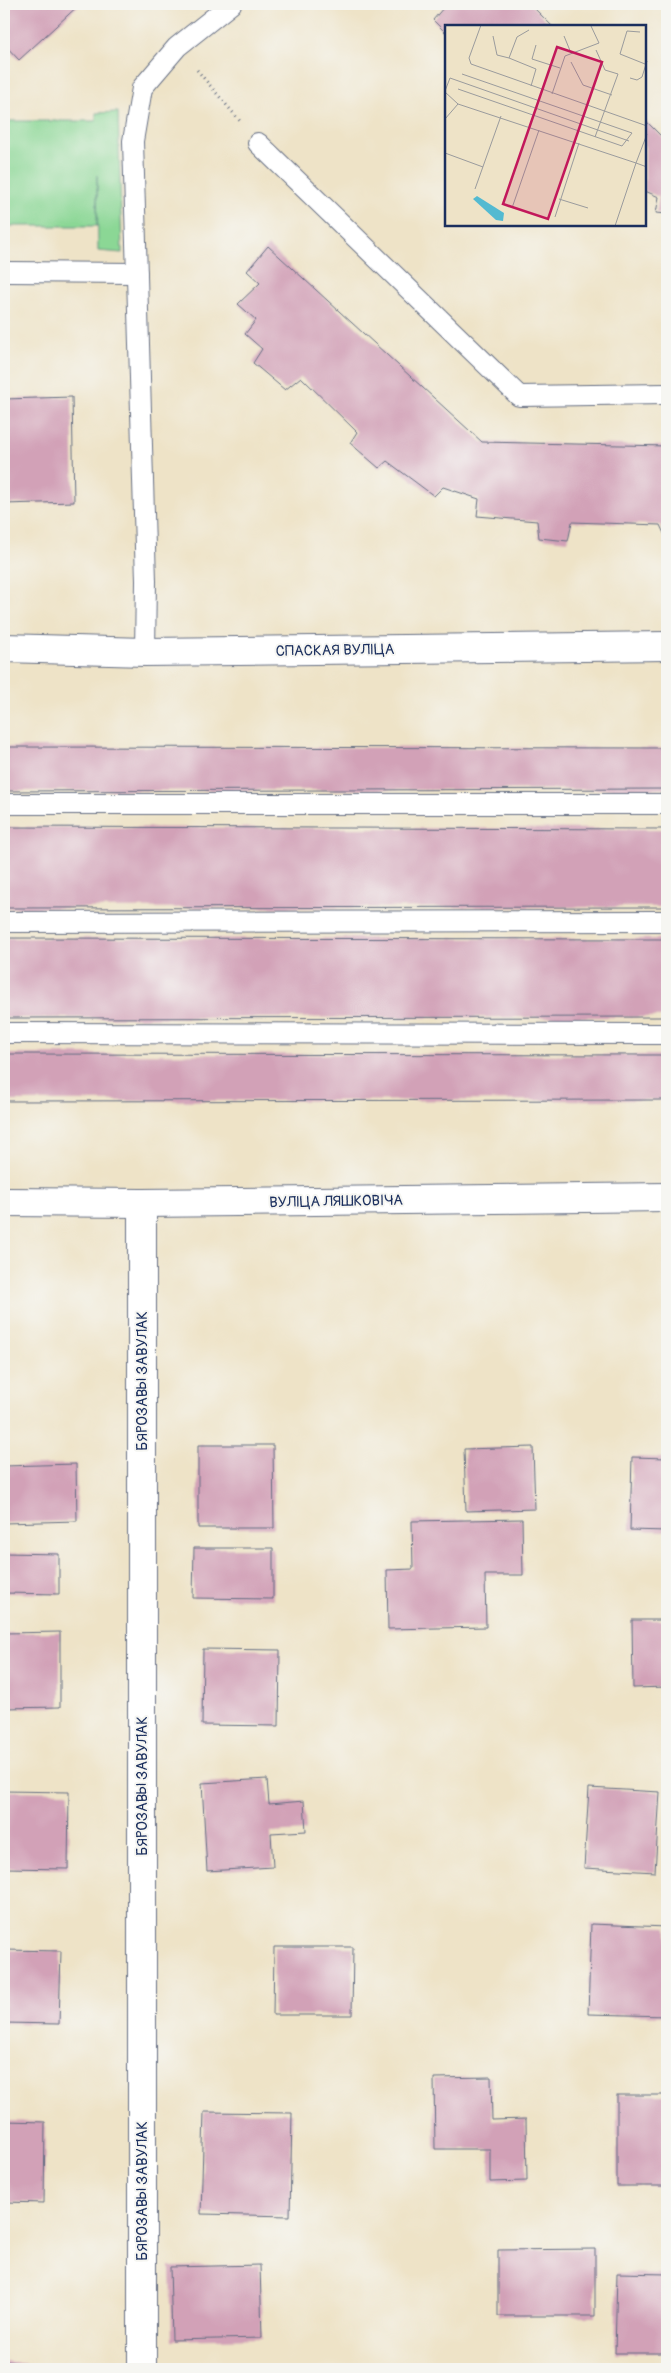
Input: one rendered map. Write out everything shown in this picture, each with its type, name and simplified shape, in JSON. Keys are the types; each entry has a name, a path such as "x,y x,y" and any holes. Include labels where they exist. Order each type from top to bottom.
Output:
{"street":[{"name":"СПАСКАЯ ВУЛІЦА","path":"4,648 145,652 667,646"},
{"name":"ВУЛІЦА ЛЯШКОВІЧА","path":"4,1202 142,1203 667,1197"},
{"name":"БЯРОЗАВЫ ЗАВУЛАК","path":"142,1203 142,2369"}],"lane":[{"path":"145,652 146,581 133,141 142,88 177,47 218,8"},
{"path":"258,143 519,396 667,394"},
{"path":"4,272 137,273"},
{"path":"4,804 667,804"},
{"path":"4,922 667,921"},
{"path":"4,1034 667,1034"}],"path":[{"path":"177,47 258,143"}],"green space":[{"path":"118,112 122,253 98,251 97,175 97,226 4,226 4,121 96,121 96,113"}],"building":[{"path":"4,4 80,4 19,60 4,44"},
{"path":"441,4 530,4 551,25 445,25 445,32 433,20 444,7"},
{"path":"646,121 664,139 667,139 667,214 656,213 659,197 646,191"},
{"path":"268,246 482,442 667,446 667,540 660,525 572,522 568,541 539,538 537,521 477,516 479,499 443,487 434,496 387,461 379,468 350,443 357,432 301,377 285,390 253,363 262,349 245,334 256,320 238,304 260,283 247,271"},
{"path":"72,397 74,502 4,504 4,399"},
{"path":"4,747 667,748 667,789 4,791"},
{"path":"4,827 667,829 667,907 4,908"},
{"path":"4,938 667,939 667,1017 4,1018"},
{"path":"4,1054 667,1055 667,1100 4,1101"},
{"path":"198,1445 273,1445 274,1528 198,1528"},
{"path":"533,1447 535,1509 466,1511 464,1449"},
{"path":"632,1457 667,1458 667,1531 630,1530"},
{"path":"76,1464 77,1521 4,1523 4,1466"},
{"path":"522,1519 523,1575 485,1575 486,1627 388,1629 387,1570 413,1569 412,1521"},
{"path":"194,1548 273,1548 273,1599 193,1598"},
{"path":"4,1553 59,1554 59,1594 4,1593"},
{"path":"632,1620 667,1620 667,1687 633,1688"},
{"path":"60,1632 60,1707 4,1708 4,1633"},
{"path":"203,1649 280,1650 279,1726 202,1725"},
{"path":"267,1779 269,1804 304,1801 306,1831 271,1833 273,1867 207,1871 202,1783"},
{"path":"589,1788 660,1792 655,1872 584,1868"},
{"path":"4,1791 69,1792 68,1869 4,1868"},
{"path":"591,1924 667,1927 667,2016 588,2014"},
{"path":"274,1947 353,1947 352,2015 273,2015"},
{"path":"4,1950 61,1951 59,2024 4,2023"},
{"path":"491,2077 492,2120 526,2119 527,2181 490,2182 490,2149 435,2149 434,2078"},
{"path":"617,2095 667,2095 667,2186 617,2186"},
{"path":"204,2112 292,2113 290,2216 201,2214"},
{"path":"4,2121 45,2122 44,2203 4,2202"},
{"path":"595,2249 595,2316 498,2316 498,2250"},
{"path":"260,2265 262,2338 172,2340 170,2267"},
{"path":"617,2273 667,2274 667,2353 615,2353"},
{"path":"4,2361 56,2368 56,2369 4,2369"},
{"path":"170,2367 199,2368 199,2369 170,2369"}]}
